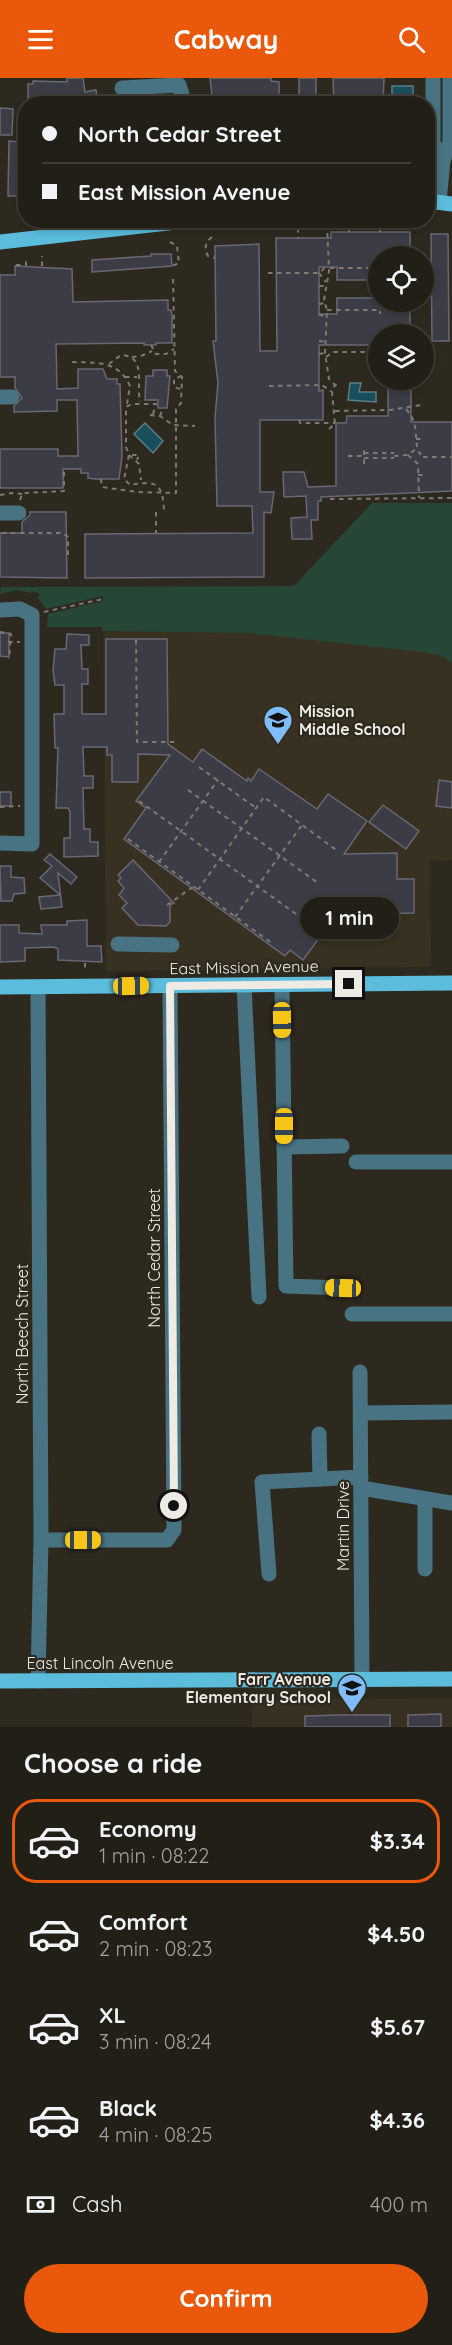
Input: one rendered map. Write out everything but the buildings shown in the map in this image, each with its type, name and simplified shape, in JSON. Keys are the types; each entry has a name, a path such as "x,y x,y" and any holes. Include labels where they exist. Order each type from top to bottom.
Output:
{"main road":[{"path":"0,242 126,228"},
{"name":"East Mission Avenue","path":"0,987 452,983"},
{"name":"East Lincoln Avenue","path":"0,1679 38,1681 452,1679"}],"street":[{"path":"433,78 433,96"},
{"path":"439,202 443,160 450,143 450,78"},
{"path":"122,88 180,85 183,96"},
{"path":"435,146 443,160"},
{"path":"0,513 20,509"},
{"path":"0,610 20,609 32,615 32,844 0,843"},
{"path":"118,944 172,945"},
{"path":"244,985 259,1297"},
{"path":"282,985 286,1286 343,1288"},
{"name":"North Cedar Street","path":"41,1540 167,1540 174,1530 170,986"},
{"name":"North Beech Street","path":"38,987 41,1540 38,1681"},
{"path":"284,1147 342,1146"},
{"path":"356,1162 452,1162"},
{"path":"352,1314 452,1314"},
{"name":"Martin Drive","path":"360,1372 362,1680"},
{"path":"361,1413 452,1412"},
{"path":"319,1434 320,1479"},
{"path":"269,1574 262,1482 320,1479 361,1483 452,1503"},
{"path":"425,1498 425,1569"}],"path":[{"path":"298,228 298,238"},
{"path":"327,228 329,268 325,303 327,310 325,353 329,379 335,385 341,385"},
{"path":"212,237 207,241 205,247 208,256 215,258"},
{"path":"170,242 177,246 179,257 179,263 172,266"},
{"path":"42,256 42,266"},
{"path":"16,265 26,265 26,258"},
{"path":"350,262 350,268"},
{"path":"268,273 319,273 328,263"},
{"path":"298,267 298,273"},
{"path":"329,268 368,268"},
{"path":"319,273 326,284"},
{"path":"101,479 102,487 176,493 176,409 181,403 182,390 181,376 175,371 173,276"},
{"path":"319,286 326,284"},
{"path":"319,303 325,303"},
{"path":"327,310 380,310 380,314"},
{"path":"319,315 327,316"},
{"path":"319,341 327,343 333,352"},
{"path":"151,345 152,351"},
{"path":"152,351 160,355 174,349"},
{"path":"109,364 121,355 141,356 152,351"},
{"path":"326,358 333,352 368,352"},
{"path":"319,354 325,353"},
{"path":"140,403 137,390 138,364 141,356"},
{"path":"132,357 138,364"},
{"path":"115,359 116,367"},
{"path":"72,362 109,364 116,367 130,386 130,398 126,407 126,447 129,455 124,476 130,485 130,491"},
{"path":"181,376 174,380 172,387 182,390"},
{"path":"125,377 138,377"},
{"path":"322,385 329,379"},
{"path":"269,386 322,385 332,392"},
{"path":"329,429 335,423 332,392 335,385"},
{"path":"299,386 299,391"},
{"path":"130,398 134,404"},
{"path":"126,407 140,403 156,404 152,415 160,416 167,424 195,426"},
{"path":"335,411 394,410 421,405"},
{"path":"160,416 163,408"},
{"path":"406,409 416,421 417,447 423,457"},
{"path":"394,410 394,416"},
{"path":"364,411 364,416"},
{"path":"299,420 300,423 335,423"},
{"path":"417,439 425,439"},
{"path":"364,446 364,464"},
{"path":"394,446 394,464"},
{"path":"348,456 408,455 413,453 417,447"},
{"path":"129,455 139,455 137,460 142,481"},
{"path":"408,455 418,464"},
{"path":"423,457 452,457"},
{"path":"419,498 418,464 423,457"},
{"path":"0,495 41,490 62,492 64,469"},
{"path":"418,475 425,475"},
{"path":"130,485 142,481 158,486 163,493 164,512"},
{"path":"10,488 10,493"},
{"path":"20,509 22,494"},
{"path":"364,494 364,499"},
{"path":"395,494 395,499"},
{"path":"330,499 452,498"},
{"path":"156,512 156,533"},
{"path":"2,533 66,535 68,557"},
{"path":"32,615 103,598"},
{"path":"0,632 10,633 9,659"},
{"path":"136,640 137,742 175,742"},
{"path":"10,642 16,642"},
{"path":"199,767 256,808"},
{"path":"159,862 218,780"},
{"path":"188,790 318,883"},
{"path":"198,890 264,797 339,852"},
{"path":"139,801 296,914"},
{"path":"0,807 17,806"},
{"path":"236,917 302,825"},
{"path":"128,839 273,944"},
{"path":"167,906 194,887"},
{"path":"85,963 85,972"}],"shaded area":[{"name":"Mission Middle School","path":"372,503 452,503 452,860 430,861 431,967 106,971 103,587 294,586"},
{"name":"Farr Avenue Elementary School","path":"452,1698 452,1727 252,1727 252,1700"}],"green space":[{"path":"372,503 452,503 452,663 442,656 423,652 247,633 102,631 102,627 47,627 48,614 103,601 103,596 46,609 38,598 40,594 33,591 31,593 18,590 0,594 1,587 294,586"}],"water":[{"path":"392,86 413,86 413,96 392,96"},
{"path":"350,383 361,383 359,392 376,392 376,402 348,400"},
{"path":"145,423 163,441 153,453 134,434"}],"place":[{"name":"Mission Middle School","path":"278,746"},
{"name":"Farr Avenue Elementary School","path":"352,1714"}],"route":[{"path":"174,1506 170,986 349,984"}]}
